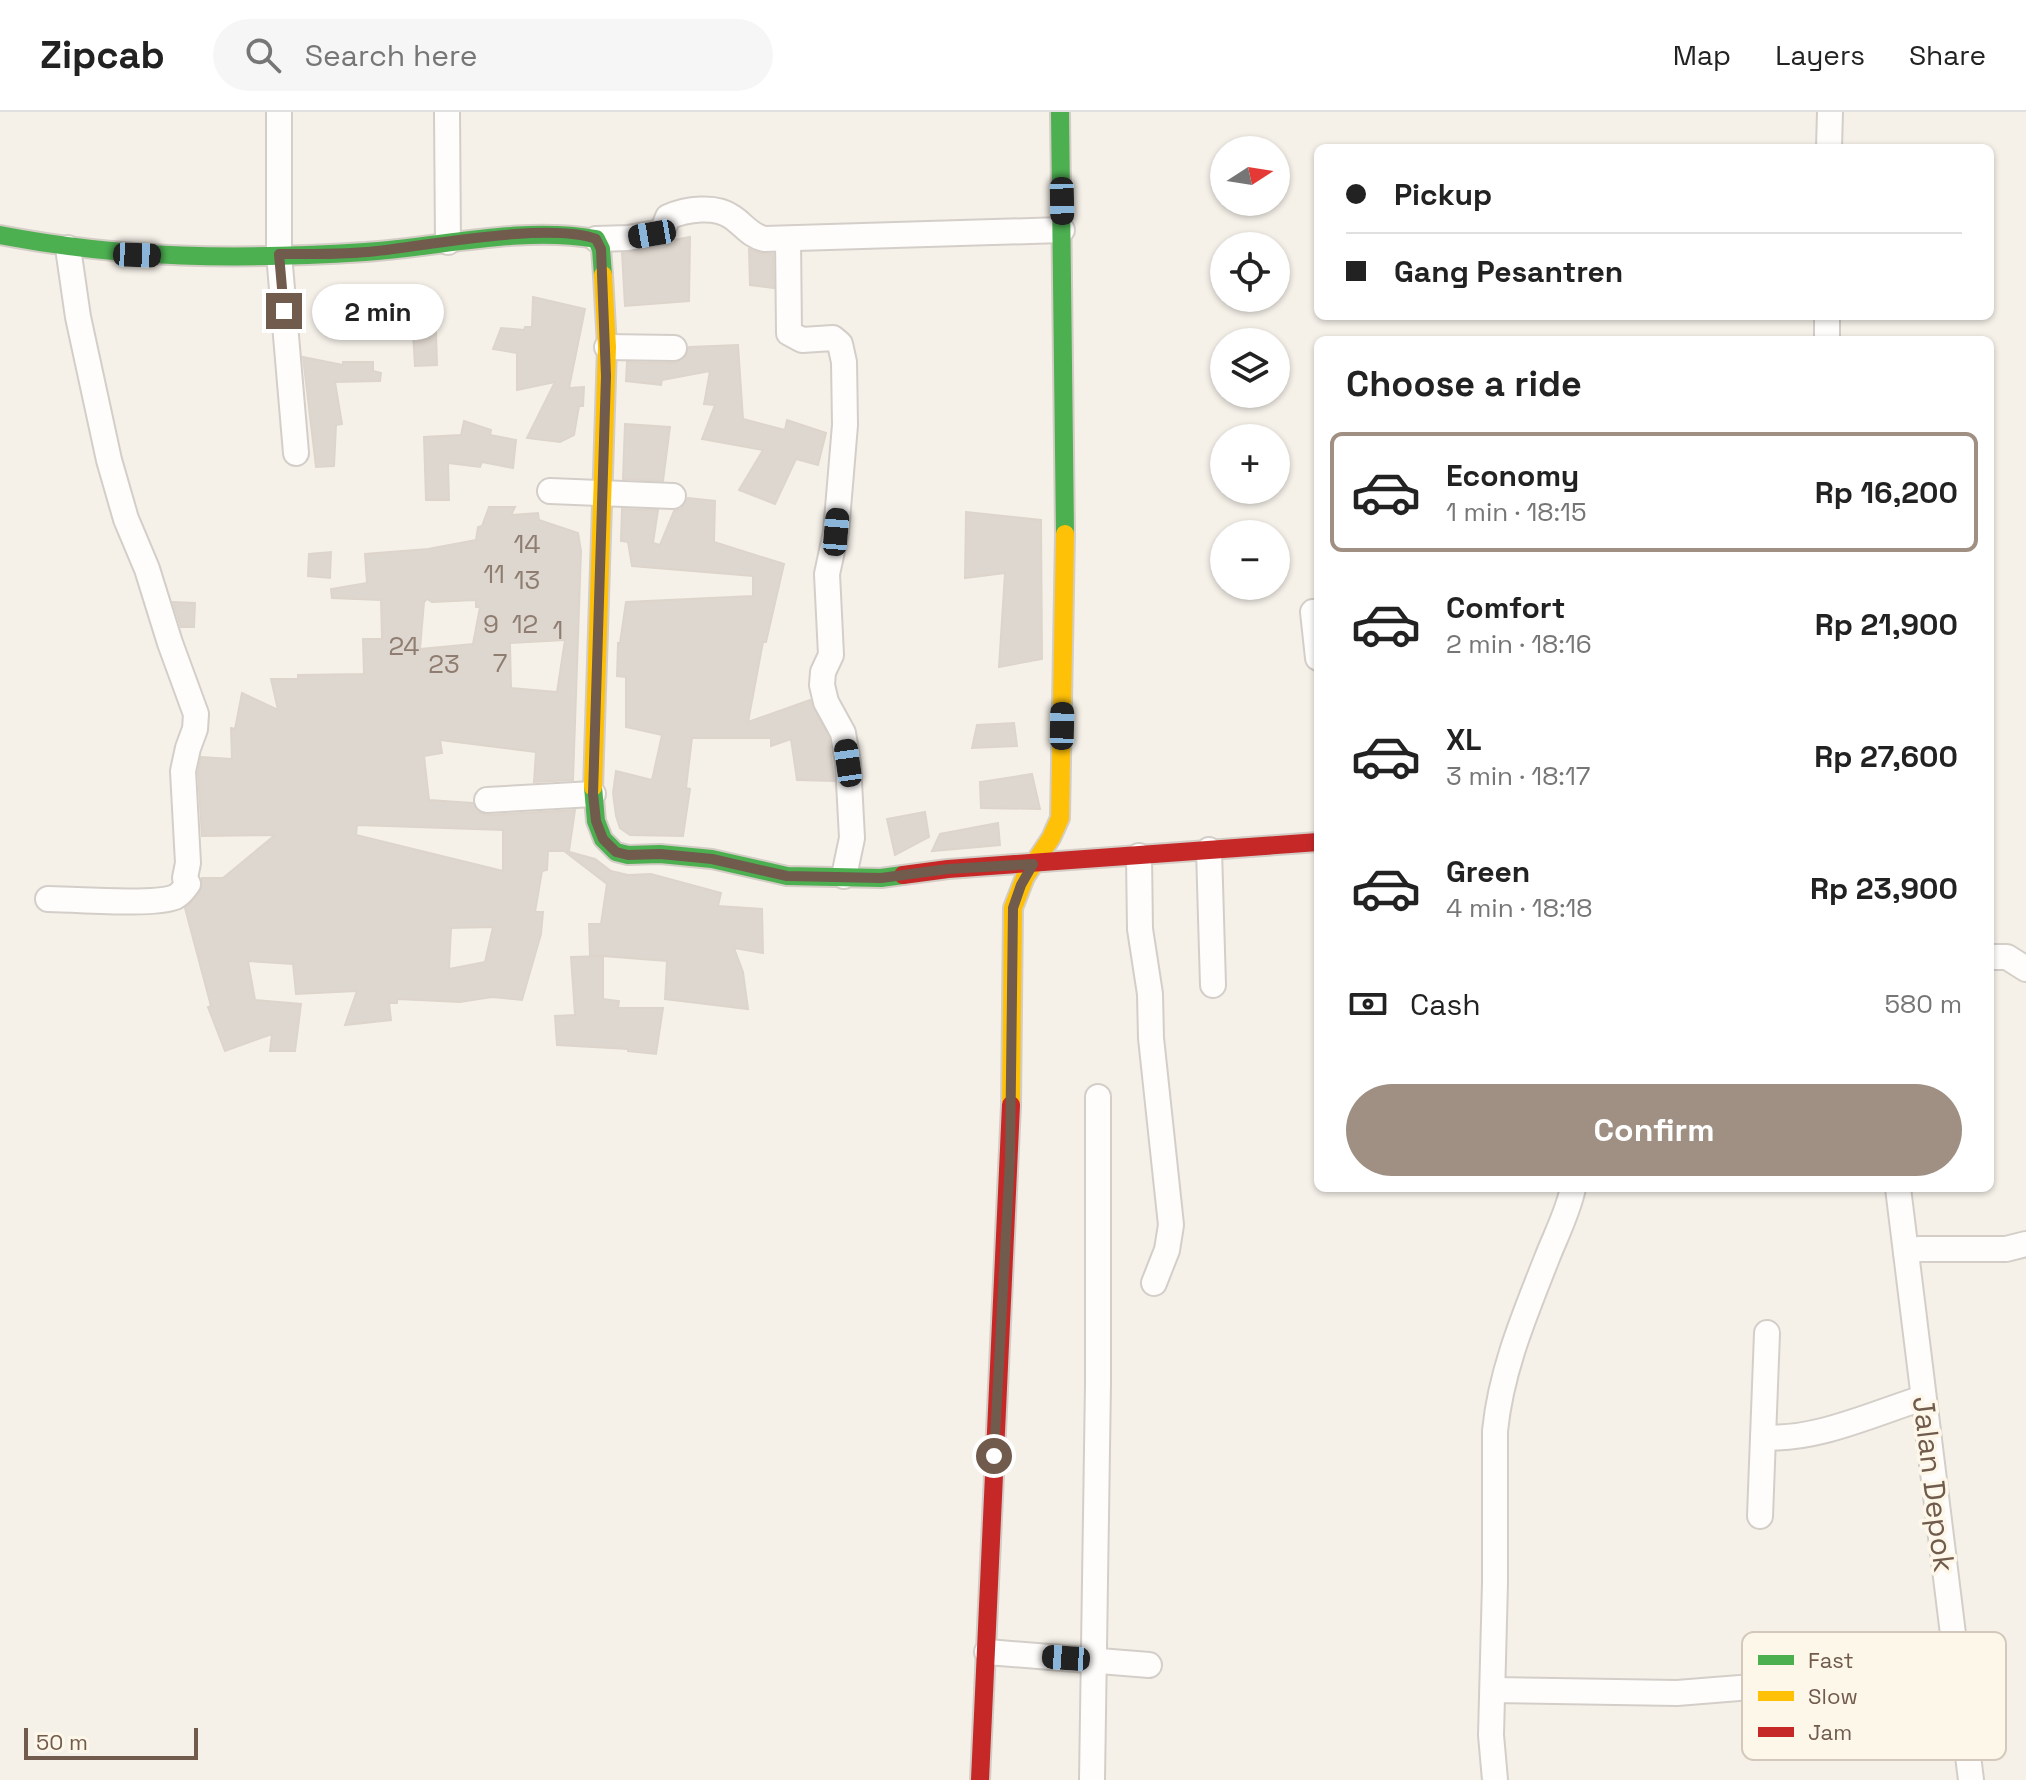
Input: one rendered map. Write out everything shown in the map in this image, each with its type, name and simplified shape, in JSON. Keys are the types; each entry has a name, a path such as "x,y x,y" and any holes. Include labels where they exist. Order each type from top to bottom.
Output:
{"street":[{"path":"279,112 279,254 296,453"},
{"path":"447,112 448,242"},
{"path":"980,1780 1010,1160 1013,908 1021,885 1048,846 1060,818 1066,480 1060,112"},
{"path":"1829,144 1830,112"},
{"path":"0,235 68,248 201,258 366,252 531,234 628,238 662,232 668,217 707,210 729,214 755,237 788,239 1062,230"},
{"path":"596,239 601,249 607,347 593,794 596,821 603,839 616,852 712,859 787,876 881,878 948,869 1314,842"},
{"path":"788,239 789,333 802,340 833,338 840,344 844,362 844,449 836,532 827,574 831,655 823,672 822,685 826,702 843,733 848,763 852,838 844,876"},
{"path":"48,899 168,899 185,888 188,884 185,878 188,863 183,771 196,714 147,569 126,519 109,460 78,317 68,248"},
{"path":"607,347 674,348"},
{"path":"550,491 673,496"},
{"path":"1313,612 1314,621"},
{"path":"487,800 593,794"},
{"path":"1209,850 1213,985"},
{"path":"1139,856 1140,929 1150,994 1151,1038 1171,1225 1167,1250 1154,1283"},
{"path":"1994,957 2007,957 2026,969"},
{"path":"1092,1780 1101,1661 1098,1097"},
{"path":"1495,1780 1491,1735 1497,1406 1519,1331 1571,1192"},
{"name":"Jalan Depok","path":"1898,1192 1952,1632"},
{"path":"1906,1252 1944,1248 2006,1249 2026,1244"},
{"path":"1760,1516 1767,1333"},
{"path":"1763,1437 1780,1439 1811,1434 1923,1398"},
{"path":"987,1652 1149,1665"},
{"path":"1493,1690 1677,1693 1742,1688"},
{"name":"Jalan Depok","path":"1968,1760 1971,1780"}],"building":[{"path":"690,237 689,301 625,306 622,253 665,247 674,240"},
{"path":"749,249 773,254 774,288 750,285"},
{"path":"533,297 585,309 569,388 584,387 583,406 579,406 574,435 560,442 527,438 555,382 517,390 517,353 493,349 501,328 524,330 525,327 532,327"},
{"path":"436,332 437,365 415,366 413,333"},
{"path":"738,345 743,419 785,430 787,420 826,433 818,465 796,459 775,504 739,490 763,450 702,439 715,405 704,404 710,371 662,380 661,385 626,381 627,362 675,363 686,356 689,347"},
{"path":"303,357 343,365 343,362 373,362 373,371 381,373 380,381 335,382 342,424 336,425 334,466 316,467"},
{"path":"464,421 491,430 490,435 516,440 513,468 482,462 480,467 448,463 449,500 426,500 424,437 461,435"},
{"path":"625,424 670,427 663,481 623,479"},
{"path":"688,498 715,501 714,542 784,564 766,642 763,642 748,722 810,700 829,738 834,781 797,780 791,739 771,746 771,738 692,738 686,788 690,789 683,836 630,835 620,828 616,816 613,793 616,771 652,780 662,735 626,727 626,677 617,676 618,643 626,602 753,596 753,576 632,566 628,542 621,541 622,509 658,510 653,543 660,545 674,511 681,509"},
{"path":"489,507 515,507 511,515 538,513 539,520 578,533 581,551 573,780 534,782 536,752 440,740 442,753 424,756 429,800 473,803 480,813 488,815 575,810 569,851 566,851 595,859 611,871 628,875 651,874 721,893 718,906 762,909 763,953 734,948 743,972 748,1009 665,999 667,961 590,955 589,924 601,924 607,884 564,851 548,851 547,870 542,871 535,912 543,912 541,934 522,1000 492,997 460,1002 397,999 397,1003 389,1003 391,1020 345,1025 357,991 296,994 293,964 248,961 255,1000 301,1004 295,1051 270,1051 272,1034 225,1051 208,1007 211,1006 185,908 200,892 202,878 223,878 275,835 202,836 198,772 201,757 232,759 231,728 235,729 242,693 278,710 271,679 298,679 298,675 364,674 363,639 382,639 381,600 332,598 331,589 367,583 365,554 428,549 476,540 478,527 482,526","holes":["427,599 432,602 476,600 476,607 480,607 473,644 420,649 424,602","565,640 557,692 511,688 510,643","357,825 503,830 503,871 356,835","493,927 485,962 449,969 451,928"]},
{"path":"966,512 1041,520 1042,659 999,667 1005,573 965,578"},
{"path":"331,552 330,578 308,576 309,554"},
{"path":"173,602 195,603 194,627 181,627"},
{"path":"1014,723 1017,746 972,748 977,725"},
{"path":"1032,774 1040,809 981,808 980,782"},
{"path":"925,812 929,837 895,855 887,819"},
{"path":"998,823 1000,845 932,851 940,834"},
{"path":"603,956 603,999 619,1001 618,1008 663,1008 656,1054 628,1049 557,1045 555,1016 575,1015 571,957"}],"traffic: fast":[{"path":"1060,112 1065,534"},
{"path":"0,235 92,249 182,256 365,252 509,236 567,236 596,239 601,249 603,275"},
{"path":"593,787 596,821 603,839 616,852 712,859 787,876 881,878 903,875"}],"traffic: slow":[{"path":"593,787 607,347 603,275"},
{"path":"1011,1105 1013,908 1025,877 1051,838 1060,818 1065,534"}],"traffic: jam":[{"path":"903,875 948,869 1314,842"},
{"path":"980,1780 1011,1105"}],"route":[{"path":"284,311 279,254 366,252 531,234 596,239 601,249 607,347 593,794 596,821 603,839 616,852 628,855 660,854 712,859 787,876 881,878 948,869 1033,864 1013,908 1010,1160 994,1456"}]}
